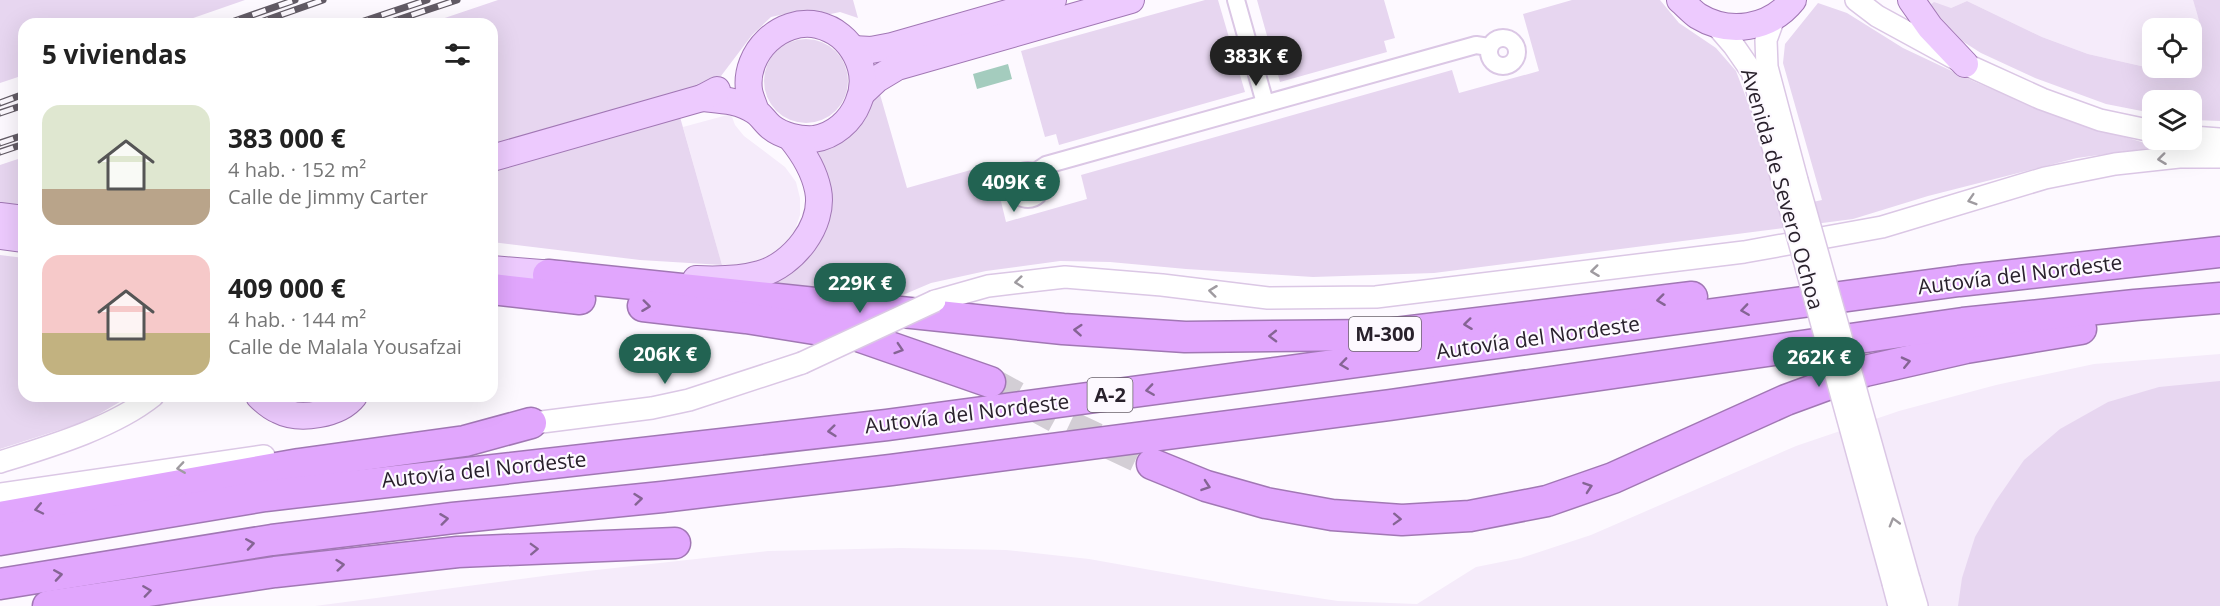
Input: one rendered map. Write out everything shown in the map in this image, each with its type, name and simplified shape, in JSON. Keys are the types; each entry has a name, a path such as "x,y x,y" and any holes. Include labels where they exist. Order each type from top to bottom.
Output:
{"highway":[{"name":"M-300","path":"548,275 1063,329 1185,337 1379,335 2162,240 2220,240"},
{"name":"Autovía del Nordeste","path":"0,540 265,496 887,425 1959,281 2220,252"},
{"path":"498,290 734,317 858,336 936,361 990,382"},
{"name":"Autovía del Nordeste","path":"0,584 272,540 914,467 1390,405 1963,323 2220,298"},
{"path":"1152,464 1206,486 1266,503 1332,515 1402,520 1470,516 1546,501 1613,478 1786,400 1865,371 1966,348 2220,307"},
{"path":"0,517 299,464 465,441 531,423"},
{"path":"48,606 275,572 458,552 675,543"}],"main road":[{"path":"853,49 872,50 892,46 1053,0"},
{"path":"862,93 877,79 897,67 1131,0"},
{"path":"1680,0 1697,15 1715,24 1741,27 1774,18 1793,0"},
{"path":"1911,0 1930,27 1965,64"},
{"path":"498,156 702,98 734,81 749,68 759,49 774,33 795,25 817,25 837,33 853,49 862,70 862,93 853,115 836,131 814,139 791,138 771,128 756,112 735,101 702,98"},
{"path":"749,68 749,91 756,112"},
{"path":"548,275 724,280 762,273 794,255 814,226 819,193 810,164 791,138"},
{"path":"0,216 18,218"},
{"path":"0,236 18,238"},
{"name":"M-300","path":"498,270 548,275"},
{"path":"267,402 279,411 304,416 328,412 347,402"}],"street":[{"path":"1236,0 1265,103"},
{"path":"1856,0 1877,16 1965,64 2042,99 2100,120 2142,129"},
{"name":"Avenida de Severo Ochoa","path":"1774,18 1767,40 1767,67 1790,181"},
{"name":"Avenida de Severo Ochoa","path":"1715,24 1752,72 1790,181 1901,581 1917,606"},
{"path":"1034,173 1046,165 1265,103 1476,45 1489,47"},
{"path":"2202,138 2220,139"},
{"path":"0,494 286,453 652,408 689,400 802,363 935,301 988,286 1065,278 1162,285 1268,298 1376,297 1744,252 1882,227 2044,178 2115,164 2168,158 2220,157"},
{"path":"0,462 78,436 106,424 143,402"},
{"name":"Avenida de Severo Ochoa","path":"1899,606 1901,581"}],"shaded area":[{"path":"0,0 245,0 193,18 18,18 18,77 0,83"},
{"path":"498,0 853,0 858,18 840,12 826,15 794,12 771,17 752,35 721,76 694,87 498,142 498,18 445,18"},
{"path":"1205,0 1218,0 1245,92 1059,145 1056,134 1045,137 1021,51"},
{"path":"1257,0 1384,0 1395,38 1384,41 1387,52 1280,82"},
{"path":"1572,0 1660,0 1679,23 1716,48 1736,71 1755,121 1780,209 1822,200 1783,63 1785,44 1818,3 1847,13 1903,48 1975,82 2056,116 2142,142 2142,149 2077,158 1928,196 1853,219 1434,273 1313,277 1110,262 1060,261 986,271 931,283 898,297 761,286 802,260 811,151 837,141 853,130 866,114 879,91 907,188 992,164 1006,222 1087,199 1081,175 1452,70 1459,93 1539,71 1523,14"},
{"path":"1911,0 2193,0 2199,18 2142,18 2142,66 2088,54 2042,37 1967,1 1951,8 1926,8"},
{"path":"2193,0 2220,0 2220,121 2202,120 2202,90 2142,90 2142,111 2106,104 2035,78 1981,53 1951,34 1926,8 1934,2 1951,8 1967,1 2042,37 2088,54 2142,66 2142,78 2202,78 2202,18 2198,18"},
{"path":"806,39 829,46 841,58 848,81 841,104 829,116 806,123 783,116 771,104 764,81 771,58 783,46"},
{"path":"1008,64 1012,79 977,89 973,74"},
{"path":"731,114 735,125 744,136 785,167 796,182 800,198 800,215 794,233 781,248 766,258 743,264 722,265 683,127"},
{"path":"680,117 722,265 640,260 498,243 498,169"},
{"path":"18,159 18,206 0,204 0,165"},
{"path":"0,255 18,257 18,402 120,402 87,421 0,449"},
{"path":"2220,354 2220,606 315,606 551,575 768,551 901,548 1006,550 1089,559 1338,601 1417,604 1476,567 1521,558 1591,535 1796,446 1899,411 1996,385 2094,364"},
{"path":"2220,381 2220,606 1958,606 1962,578 1975,537 1995,502 2024,460 2060,429 2108,402 2159,387"}],"tunnel":[{"path":"990,382 1069,425 1152,464"}],"railway":[{"path":"243,18 295,0"},
{"path":"272,18 323,0"},
{"path":"373,18 427,0"},
{"path":"403,18 457,0"},
{"path":"0,103 18,96"},
{"path":"0,113 18,107"},
{"path":"0,143 18,137"},
{"path":"0,152 18,146"}]}
